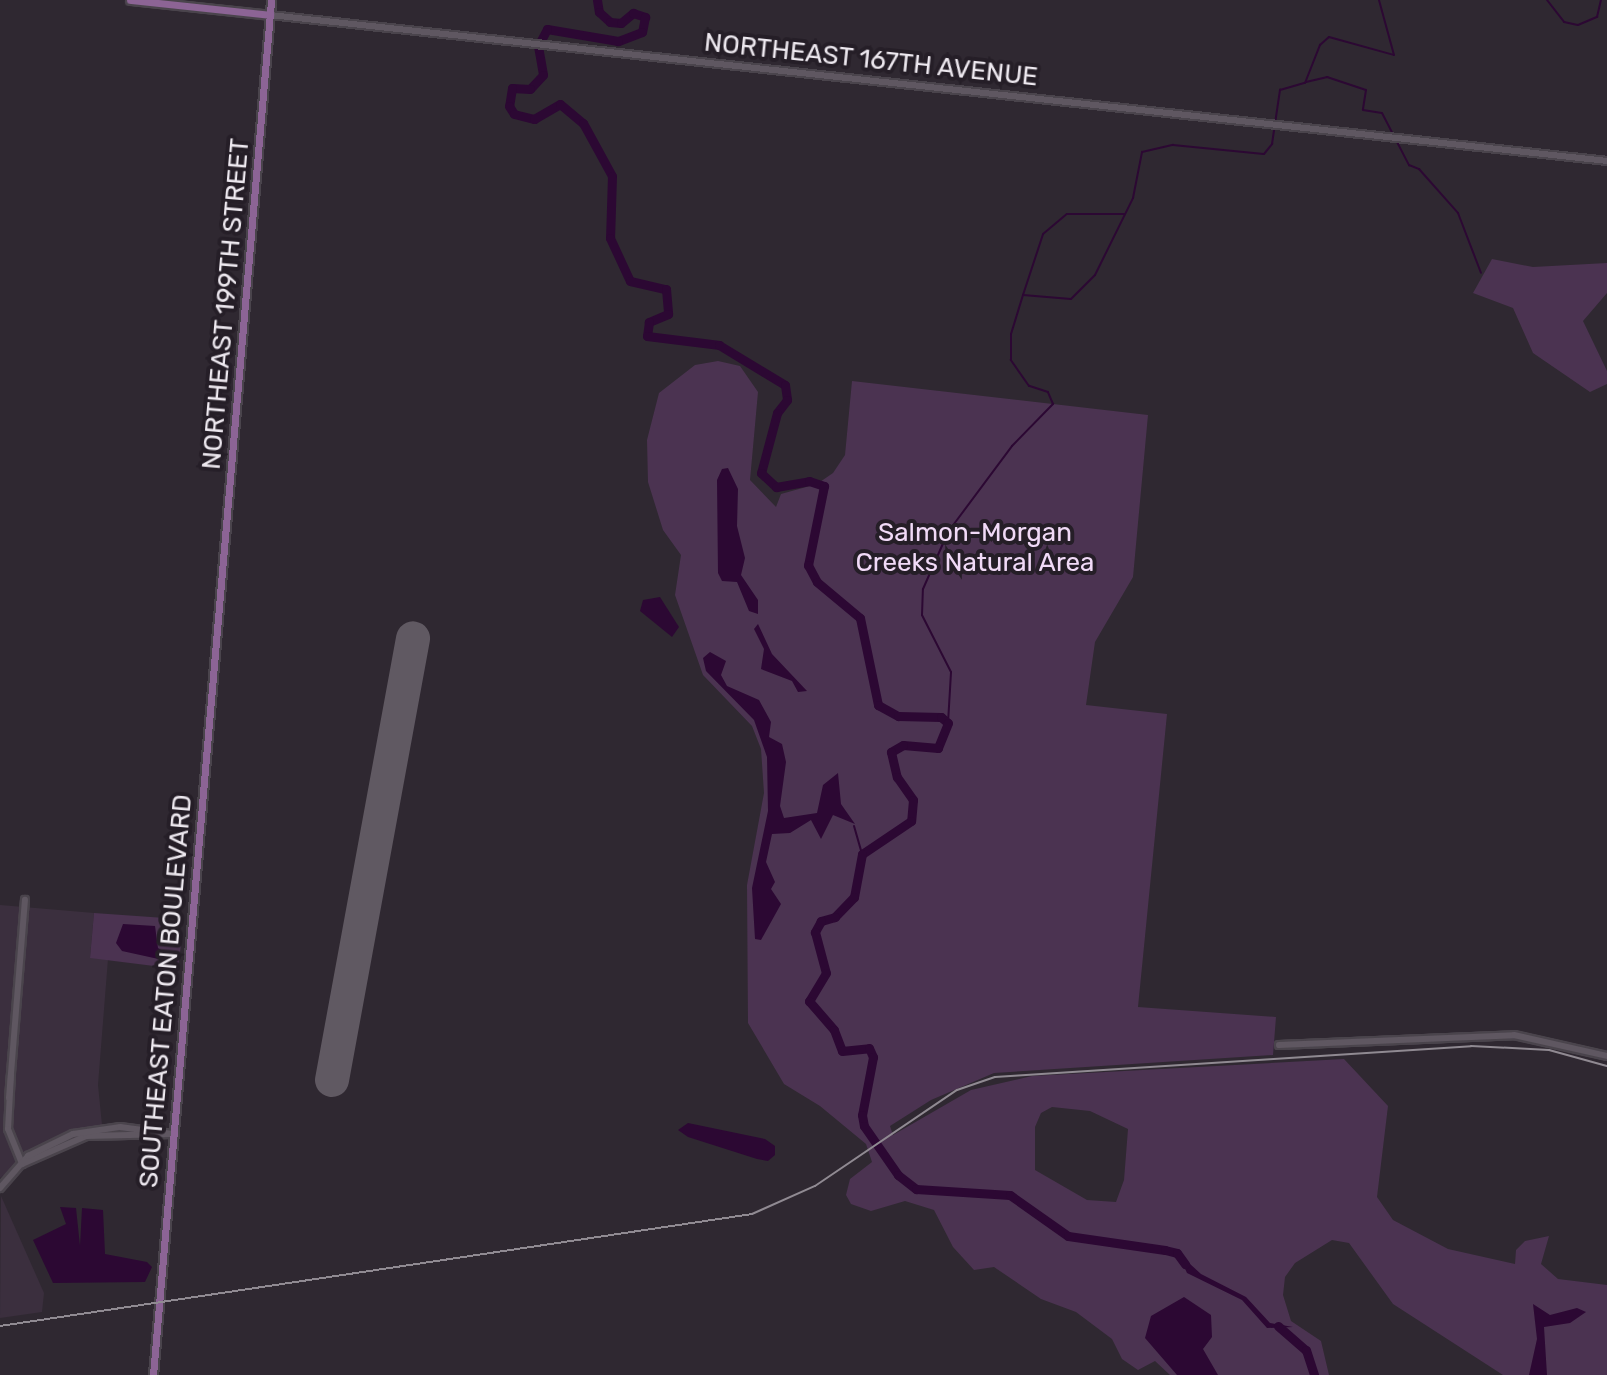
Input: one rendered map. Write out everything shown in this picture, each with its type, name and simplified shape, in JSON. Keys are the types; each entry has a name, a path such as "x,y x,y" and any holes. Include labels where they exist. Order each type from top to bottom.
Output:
{"main road":[{"name":"NORTHEAST 167TH AVENUE","path":"130,0 270,15"},
{"name":"NORTHEAST 199TH STREET","path":"220,611 271,0"},
{"name":"SOUTHEAST EATON BOULEVARD","path":"153,1375 220,611"}],"street":[{"name":"NORTHEAST 167TH AVENUE","path":"270,15 1607,161"},
{"path":"22,1164 9,1136 9,1098 25,900"},
{"path":"1279,1045 1514,1035 1607,1056"},
{"path":"0,1188 44,1146 85,1130 120,1127 173,1134"}],"shaded area":[{"path":"728,468 738,489 737,526 745,558 741,575 758,600 758,614 749,611 737,582 722,581 718,573 717,480 722,469"},
{"path":"660,597 679,627 672,637 640,611 643,600"},
{"path":"758,624 772,654 807,691 798,692 792,681 761,669 764,649 754,629"},
{"path":"710,652 726,661 721,675 727,686 759,700 771,722 769,737 782,744 786,762 780,806 784,818 817,813 823,785 838,773 841,804 855,824 833,815 821,839 811,820 790,833 772,834 766,862 775,882 771,889 781,904 761,940 755,939 752,888 768,811 767,757 754,720 706,671 703,658"},
{"path":"0,905 94,913 90,957 108,959 98,1085 102,1125 53,1138 0,1178"},
{"path":"123,924 155,926 158,948 172,957 163,960 122,951 116,943"},
{"path":"688,1123 765,1139 775,1146 775,1155 768,1161 757,1159 688,1137 678,1130"},
{"path":"1,1196 44,1293 42,1312 0,1318"},
{"path":"60,1207 76,1208 80,1246 82,1208 103,1210 105,1254 147,1262 152,1267 145,1282 53,1283 33,1240 66,1224"},
{"path":"1178,1253 1201,1274 1246,1297 1270,1323 1293,1327 1267,1328 1242,1300 1187,1273"},
{"path":"1184,1297 1211,1315 1212,1337 1203,1349 1218,1375 1177,1375 1145,1338 1151,1316"},
{"path":"1533,1304 1550,1315 1577,1308 1586,1312 1570,1323 1544,1327 1547,1375 1529,1375 1537,1339"}],"green space":[{"path":"1492,259 1533,267 1607,263 1607,293 1583,321 1607,371 1607,384 1590,392 1533,353 1513,308 1473,293"},
{"name":"Salmon-Morgan Creeks Natural Area","path":"718,361 740,366 758,392 750,480 776,507 781,494 817,484 833,473 845,455 852,381 1148,415 1133,577 1095,642 1086,705 1167,714 1138,1007 1276,1017 1273,1055 994,1073 931,1100 890,1126 893,1135 971,1090 1032,1076 1344,1059 1388,1106 1377,1197 1393,1220 1448,1249 1515,1264 1516,1250 1525,1241 1549,1236 1541,1264 1558,1279 1607,1285 1607,1375 1503,1375 1393,1304 1349,1243 1332,1240 1295,1263 1285,1277 1283,1295 1291,1321 1321,1341 1329,1375 1170,1375 1155,1361 1138,1370 1122,1359 1112,1339 1076,1312 1041,1299 994,1267 974,1270 953,1247 934,1210 905,1201 871,1211 851,1204 846,1195 850,1179 872,1162 866,1144 820,1106 784,1084 748,1023 747,885 764,793 761,749 752,726 703,675 675,595 681,555 663,530 648,482 647,440 659,393 695,365","holes":["1052,1107 1090,1111 1128,1129 1124,1180 1116,1202 1087,1200 1035,1170 1035,1127 1041,1113"]},
{"path":"94,913 165,918 182,936 178,969 90,958"}],"waterway":[{"path":"597,0 599,12 610,22 621,23 633,13 645,17 642,32 618,41 547,29 538,46 543,75 530,89 512,88 509,106 514,114 534,119 560,104 583,123 612,176 610,238 630,281 666,289 668,314 649,322 647,336 719,345 785,385 787,400 777,413 761,473 776,487 809,481 824,486 808,565 817,582 860,618 878,705 898,716 941,717 948,723 938,748 903,745 891,752 897,777 913,800 911,821 862,854 854,897 835,917 821,921 815,932 826,973 809,1001 834,1030 842,1051 869,1048 873,1057 862,1115 864,1126 898,1175 916,1189 1010,1195 1068,1236 1165,1250 1177,1253 1185,1264"},
{"path":"948,723 951,672 922,615 923,589 948,532 1012,446 1053,404 1048,392 1029,386 1011,360 1011,334 1023,295 1071,299 1095,275 1133,198 1142,152 1173,145 1264,154 1272,144 1280,90 1305,83 1320,45 1329,37 1394,55 1379,0"},
{"path":"1547,0 1564,22 1578,25 1597,17 1601,0"},
{"path":"1306,82 1327,77 1366,90 1363,110 1382,113 1409,165 1419,169 1458,213 1481,273"},
{"path":"1023,295 1043,234 1067,214 1124,214"},
{"path":"854,826 862,854"},
{"path":"1278,1326 1306,1350 1314,1375"}],"runway":[{"path":"332,1080 413,638"}],"railway":[{"path":"0,1326 752,1214 815,1186 957,1090 995,1077 1471,1046 1549,1050 1607,1066"}]}
